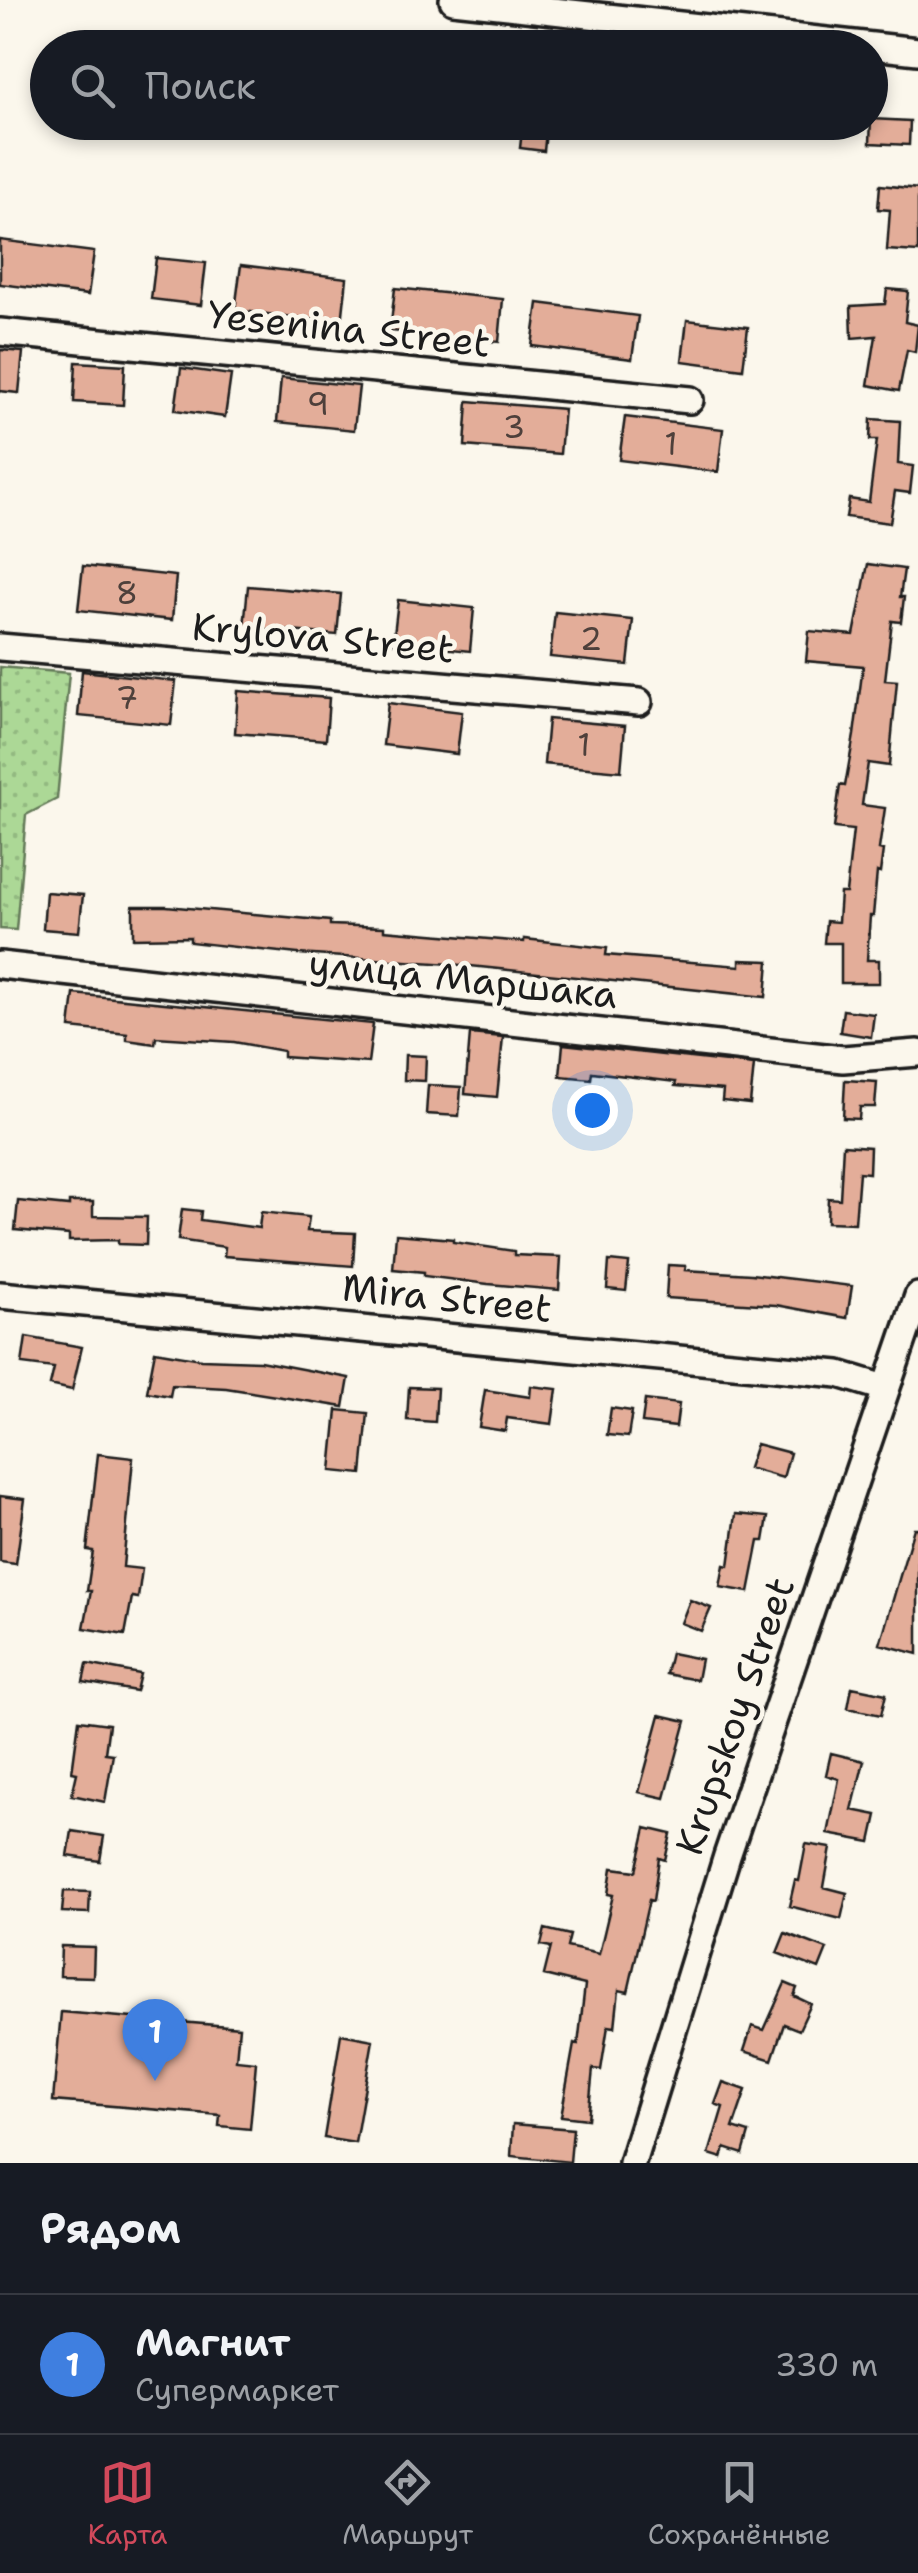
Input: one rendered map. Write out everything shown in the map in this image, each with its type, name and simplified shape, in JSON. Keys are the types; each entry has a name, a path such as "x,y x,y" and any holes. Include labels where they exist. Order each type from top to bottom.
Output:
{"street":[{"path":"454,0 727,30"},
{"path":"888,48 918,51"},
{"name":"Yesenina Street","path":"0,332 690,400"},
{"name":"Krylova Street","path":"0,648 639,702"},
{"name":"улица Маршака","path":"0,965 843,1058 918,1054"},
{"name":"Mira Street","path":"0,1295 839,1374 885,1388"},
{"name":"Krupskoy Street","path":"632,2163 727,1856 918,1296"}],"green space":[{"path":"0,667 69,673 57,799 26,815 16,930 0,929"}],"building":[{"path":"888,120 910,121 909,145 870,143 888,140"},
{"path":"521,140 545,140 544,151 520,148"},
{"path":"880,185 918,189 918,252 887,250 890,210 878,209"},
{"path":"0,240 94,252 88,295 0,284"},
{"path":"156,258 206,263 201,305 151,299"},
{"path":"241,265 347,278 342,323 235,310"},
{"path":"395,288 503,299 499,342 390,331"},
{"path":"887,289 908,291 905,322 918,325 915,352 907,350 899,391 868,385 876,336 852,338 851,306 885,304"},
{"path":"538,303 638,316 632,359 532,346"},
{"path":"687,320 748,327 743,369 682,361"},
{"path":"0,350 23,352 19,393 0,391"},
{"path":"76,362 125,365 123,405 74,402"},
{"path":"181,368 231,375 225,417 175,410"},
{"path":"281,378 359,386 354,430 277,422"},
{"path":"468,401 564,409 560,454 465,446"},
{"path":"625,417 723,429 718,472 619,460"},
{"path":"871,419 900,421 898,464 913,466 910,493 895,491 890,523 846,517 849,499 869,502 877,440 870,440"},
{"path":"868,564 904,569 900,597 904,597 901,622 892,621 885,680 897,681 889,766 868,763 862,805 885,808 867,960 879,960 879,983 841,983 841,943 824,943 826,921 838,922 840,893 846,893 853,830 834,828 840,785 845,786 863,666 806,661 809,631 854,635"},
{"path":"83,566 176,576 172,620 78,610"},
{"path":"248,586 341,594 337,635 244,627"},
{"path":"398,600 474,608 470,651 393,643"},
{"path":"555,612 633,620 628,665 550,657"},
{"path":"82,671 176,681 171,725 78,716"},
{"path":"238,691 329,698 326,740 235,733"},
{"path":"388,703 462,712 457,754 383,745"},
{"path":"548,719 625,726 621,771 544,764"},
{"path":"46,892 83,895 79,932 43,929"},
{"path":"133,906 524,939 607,948 606,955 740,966 740,960 769,961 766,997 451,964 298,954 190,942 190,937 133,938"},
{"path":"74,994 373,1024 368,1063 283,1057 283,1051 234,1042 156,1037 155,1044 127,1040 127,1034 70,1028"},
{"path":"843,1010 874,1014 871,1037 840,1032"},
{"path":"470,1034 503,1037 497,1097 465,1094"},
{"path":"563,1044 754,1065 750,1104 722,1101 723,1090 675,1086 676,1082 592,1072 591,1079 560,1076"},
{"path":"405,1055 426,1056 425,1081 404,1080"},
{"path":"845,1080 877,1082 875,1107 860,1107 859,1119 843,1118"},
{"path":"428,1085 461,1087 459,1116 426,1114"},
{"path":"843,1145 870,1147 869,1173 859,1172 855,1223 827,1222 828,1198 840,1199"},
{"path":"18,1201 69,1206 69,1202 93,1202 93,1216 147,1217 146,1245 118,1244 118,1240 69,1241 69,1235 15,1230"},
{"path":"182,1209 201,1211 200,1220 259,1228 261,1212 309,1217 307,1231 355,1233 353,1266 224,1256 225,1247 178,1240"},
{"path":"396,1234 453,1239 514,1251 514,1255 561,1257 559,1290 424,1276 424,1272 393,1269"},
{"path":"609,1261 629,1263 626,1291 607,1289"},
{"path":"668,1265 686,1266 685,1270 852,1286 847,1318 776,1305 666,1298"},
{"path":"26,1337 82,1347 72,1390 50,1385 54,1368 22,1364"},
{"path":"155,1351 201,1359 260,1361 349,1378 344,1407 226,1388 172,1385 170,1396 147,1392"},
{"path":"531,1386 557,1389 552,1424 507,1418 505,1431 479,1427 485,1390 530,1397"},
{"path":"409,1387 437,1388 435,1422 407,1420"},
{"path":"645,1400 679,1404 676,1427 642,1423"},
{"path":"611,1408 632,1411 628,1437 607,1435"},
{"path":"337,1410 368,1413 362,1474 331,1471"},
{"path":"756,1444 790,1453 783,1478 748,1468"},
{"path":"98,1454 133,1458 123,1567 142,1569 138,1598 132,1597 125,1635 84,1628 91,1591 87,1591 93,1551 87,1550"},
{"path":"0,1496 25,1499 16,1564 0,1562"},
{"path":"736,1514 768,1517 749,1592 720,1587 724,1565 729,1566"},
{"path":"914,1528 918,1528 918,1654 880,1644"},
{"path":"690,1600 711,1608 701,1631 681,1623"},
{"path":"671,1653 701,1659 697,1680 666,1674"},
{"path":"87,1664 140,1674 136,1691 83,1682"},
{"path":"852,1687 886,1694 881,1715 848,1708"},
{"path":"660,1715 686,1721 665,1798 639,1792"},
{"path":"79,1720 109,1724 105,1753 113,1754 105,1802 72,1795"},
{"path":"831,1753 864,1761 852,1810 877,1815 871,1842 828,1834 839,1779 826,1775"},
{"path":"646,1828 671,1834 665,1860 659,1858 653,1901 649,1900 628,1992 619,1990 615,2027 608,2026 601,2070 593,2069 588,2119 561,2116 574,2044 578,2045 585,1985 544,1975 551,1947 541,1945 545,1929 570,1935 567,1947 599,1954 613,1895 608,1894 612,1868 636,1871"},
{"path":"72,1831 104,1836 100,1861 68,1856"},
{"path":"806,1844 831,1848 824,1887 847,1893 841,1919 789,1906 795,1880 799,1881"},
{"path":"64,1891 90,1892 89,1913 62,1912"},
{"path":"785,1933 827,1949 819,1969 777,1953"},
{"path":"61,1946 94,1947 93,1977 60,1976"},
{"path":"785,1983 797,1988 794,1996 811,2004 799,2030 784,2024 772,2060 744,2051 752,2026 764,2030"},
{"path":"61,2012 239,2027 236,2060 256,2062 250,2129 219,2126 220,2115 53,2101"},
{"path":"341,2034 373,2040 355,2143 324,2138"},
{"path":"723,2082 746,2090 733,2128 749,2133 743,2154 725,2148 722,2158 709,2154 723,2107 715,2104"},
{"path":"513,2124 573,2129 570,2162 511,2156"}],"place":[{"name":"Магнит","path":"155,2081"}]}
